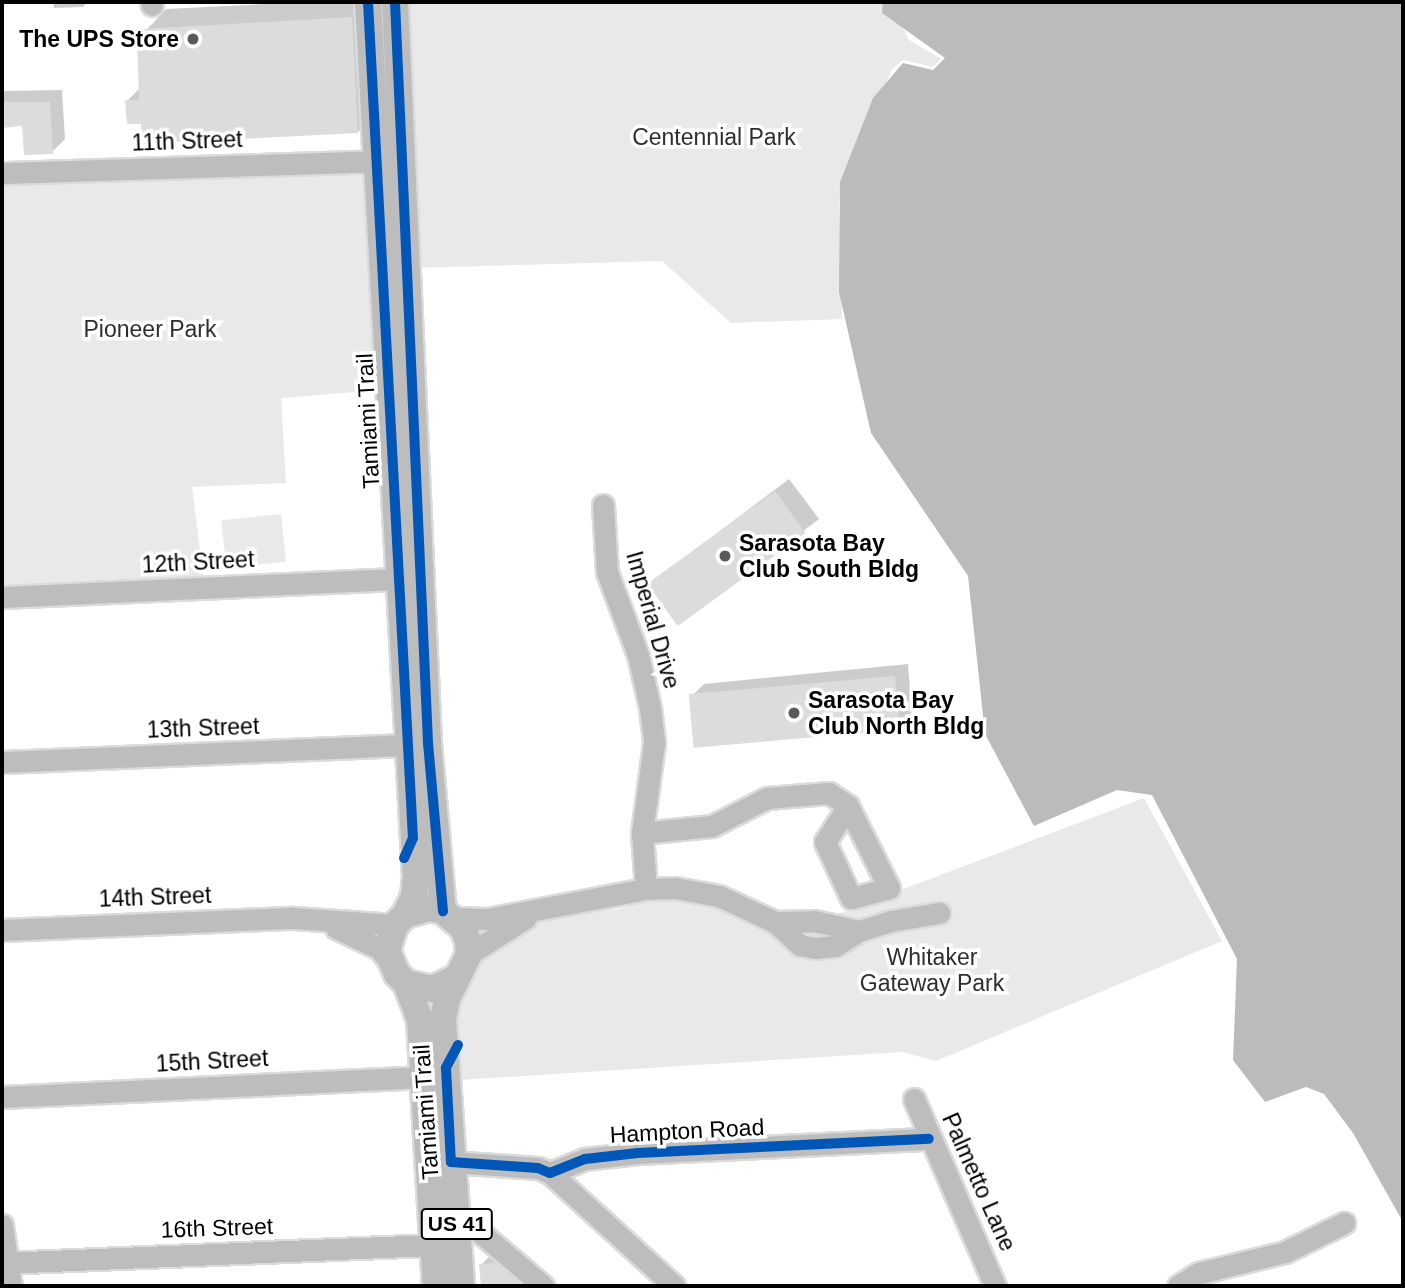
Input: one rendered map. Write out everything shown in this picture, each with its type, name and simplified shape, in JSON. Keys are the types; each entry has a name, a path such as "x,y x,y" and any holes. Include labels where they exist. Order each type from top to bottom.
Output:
{"main road":[{"name":"Tamiami Trail","path":"368,2 397,579 416,877 414,897 387,950 390,963 406,983 420,1020 436,1272"},
{"path":"379,2 387,101 403,128"},
{"name":"Tamiami Trail","path":"396,2 429,755 449,914 463,928 469,954 456,978 443,1019 461,1286"},
{"path":"375,161 385,162 390,169 397,328 411,369"},
{"path":"400,920 430,908 449,914"},
{"path":"406,983 432,989 456,978"},
{"path":"425,1077 434,1090 437,1146 451,1162"}],"street":[{"name":"11th Street","path":"2,173 375,161"},
{"name":"Imperial Drive","path":"603,505 607,572 638,655 650,708 654,743 642,833 646,889"},
{"name":"12th Street","path":"2,597 397,579"},
{"name":"13th Street","path":"2,762 407,745"},
{"path":"642,833 712,826 767,798 829,793 848,806"},
{"path":"449,914 487,919 534,913 646,889 708,893 775,922 814,921 859,931 939,913"},
{"path":"469,954 534,913"},
{"name":"14th Street","path":"2,930 311,920 400,920"},
{"name":"14th Street","path":"311,920 361,937 380,949 390,963"},
{"name":"15th Street","path":"2,1097 425,1077"},
{"name":"Palmetto Lane","path":"915,1099 929,1139 995,1286"},
{"name":"Hampton Road","path":"550,1173 585,1159 638,1153 929,1139"},
{"path":"451,1162 538,1168 550,1173 674,1286"},
{"path":"455,1211 543,1286"},
{"path":"1178,1286 1199,1273 1285,1252 1344,1223"},
{"path":"2,1225 5,1263 11,1286"},
{"name":"16th Street","path":"5,1263 436,1272"}],"green space":[{"name":"Centennial Park","path":"403,2 890,2 909,40 941,59 933,67 903,60 892,69 839,199 842,319 731,323 662,261 412,268"},
{"name":"Pioneer Park","path":"367,171 379,390 281,398 286,483 192,487 204,582 2,589 2,185"},
{"path":"281,514 286,562 226,568 221,520"},
{"name":"Whitaker Gateway Park","path":"1144,798 1222,941 936,1061 902,1052 459,1080 453,926 618,909 659,897 811,924"}],"shaded area":[{"path":"883,2 1403,2 1403,1222 1353,1133 1324,1094 1306,1087 1265,1102 1233,1060 1237,959 1152,795 1117,790 1034,826 985,734 968,576 871,433 839,292 840,182 873,98 903,63 933,70 945,58 882,13"}],"building":[{"path":"352,17 358,133 142,144 141,124 127,124 125,100 139,100 137,38 145,37 144,29"},
{"path":"2,102 50,102 53,154 24,155 22,126 2,128"},
{"name":"Sarasota Bay Club South Bldg","path":"775,491 806,533 678,626 647,584"},
{"name":"Sarasota Bay Club North Bldg","path":"895,676 900,730 693,748 689,694"},
{"path":"496,1263 523,1286 481,1286 479,1264"}],"cycle path":[{"path":"368,2 413,838 404,858"},
{"path":"395,2 428,743 443,911"},
{"path":"458,1045 446,1068 451,1162 538,1168 550,1173 585,1159 638,1153 929,1139"}],"place":[{"name":"The UPS Store","path":"193,39"},
{"name":"Sarasota Bay Club South Bldg","path":"725,556"},
{"name":"Sarasota Bay Club North Bldg","path":"794,713"}]}
